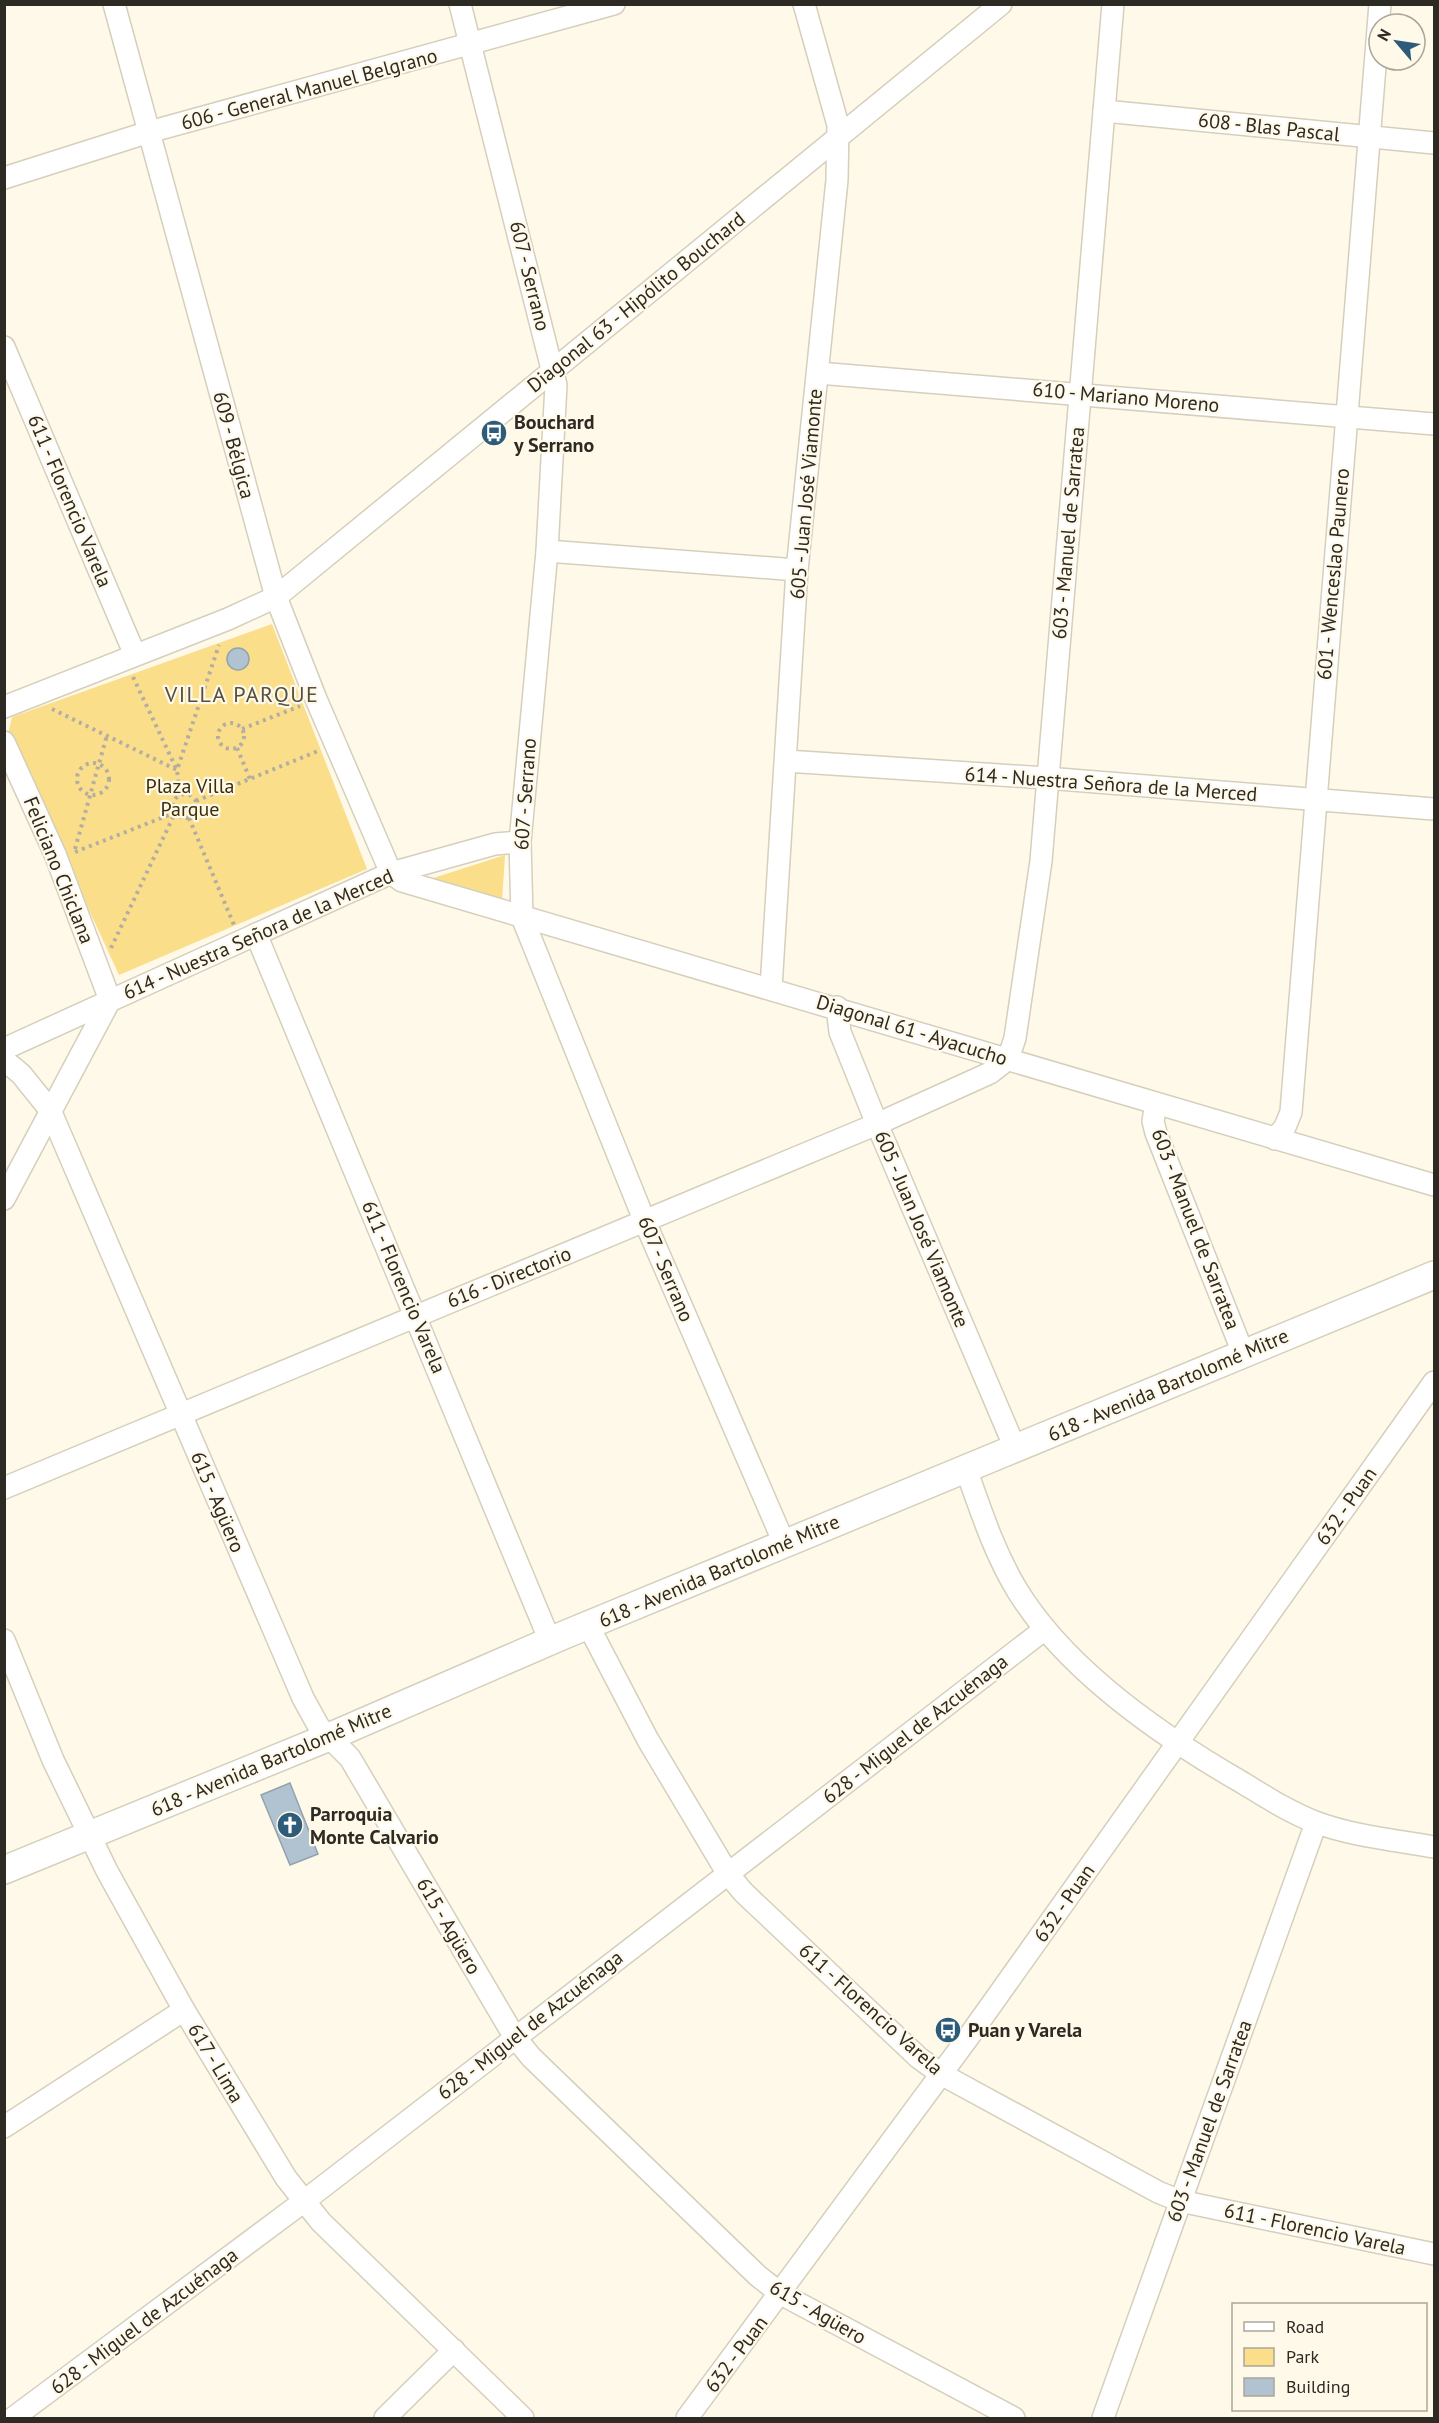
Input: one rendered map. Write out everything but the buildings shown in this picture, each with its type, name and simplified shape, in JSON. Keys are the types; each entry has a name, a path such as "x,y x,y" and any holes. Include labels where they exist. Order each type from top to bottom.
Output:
{"main road":[{"name":"618 - Avenida Bartolomé Mitre","path":"4,1870 329,1737 588,1625 1434,1275"}],"street":[{"name":"609 - Bélgica","path":"114,4 276,597 316,699 391,873"},
{"name":"607 - Serrano","path":"459,4 553,369 557,405 547,551 520,842 522,917 645,1222 784,1544"},
{"name":"606 - General Manuel Belgrano","path":"4,178 149,132 471,46 614,4"},
{"name":"605 - Juan José Viamonte","path":"771,988 797,570 837,180 838,125 804,4"},
{"name":"Diagonal 63 - Hipólito Bouchard","path":"4,707 228,619 276,597 1001,4"},
{"name":"603 - Manuel de Sarratea","path":"1008,1059 1015,1038 1041,861 1046,778 1113,4"},
{"name":"601 - Wenceslao Paunero","path":"1275,1139 1285,1127 1291,1112 1314,800 1380,4"},
{"name":"608 - Blas Pascal","path":"1104,111 1434,144"},
{"name":"611 - Florencio Varela","path":"4,347 130,657"},
{"name":"610 - Mariano Moreno","path":"818,374 1080,393 1434,424"},
{"path":"547,551 797,570"},
{"name":"Feliciano Chiclana","path":"4,742 66,856 99,972 110,1000"},
{"name":"614 - Nuestra Señora de la Merced","path":"786,761 1046,778 1434,809"},
{"name":"614 - Nuestra Señora de la Merced","path":"4,1049 391,873 495,844 520,842"},
{"name":"Diagonal 61 - Ayacucho","path":"391,873 402,881 522,917 837,1007 1156,1104 1434,1185"},
{"name":"611 - Florencio Varela","path":"248,938 416,1315 550,1641"},
{"path":"4,1199 110,1000"},
{"name":"605 - Juan José Viamonte","path":"837,1007 840,1032 877,1124 1015,1448"},
{"name":"616 - Directorio","path":"4,1488 877,1124 990,1073 1008,1059"},
{"name":"615 - Agüero","path":"4,1060 38,1092 50,1110 303,1698 319,1727 350,1758 514,2036 531,2057 741,2260 781,2294 1014,2418"},
{"name":"603 - Manuel de Sarratea","path":"1156,1104 1154,1121 1156,1133 1243,1353"},
{"name":"632 - Puan","path":"687,2418 781,2294 941,2074 1434,1382"},
{"path":"966,1469 993,1548 1018,1591 1045,1629 1114,1695 1178,1743 1292,1812 1316,1823 1434,1847"},
{"name":"611 - Florencio Varela","path":"588,1625 648,1740 728,1874 744,1893 777,1924 920,2058 941,2074 1158,2192 1180,2200 1434,2254"},
{"name":"628 - Miguel de Azcuénaga","path":"13,2418 303,2202 514,2036 1045,1629"},
{"name":"617 - Lima","path":"4,1641 53,1760 88,1835 184,2010 286,2178 321,2222 523,2418"},
{"name":"603 - Manuel de Sarratea","path":"1103,2418 1316,1823"},
{"path":"4,2127 184,2010"},
{"path":"385,2418 454,2350"}],"path":[{"path":"177,770 228,619"},
{"path":"99,972 175,813 173,805 180,795 177,770 130,657"},
{"path":"30,698 177,770"},
{"path":"242,729 316,699"},
{"path":"227,723 236,724 242,729 243,742 237,748 228,749 221,744 219,732 227,723"},
{"path":"66,856 89,795 107,735"},
{"path":"196,801 336,743"},
{"path":"237,748 249,779"},
{"path":"87,764 98,764 108,775 107,786 100,794 89,795 78,786 76,775 87,764"},
{"path":"175,813 182,818 189,818 196,813 196,801 191,795 180,795"},
{"path":"66,856 175,813"},
{"path":"189,818 248,938"}],"green space":[{"name":"Plaza Villa Parque","path":"272,624 367,869 119,975 8,734 12,717"},
{"path":"505,855 502,902 427,880"}],"place":[{"name":"Bouchard y Serrano","path":"494,433"},
{"name":"Parroquia Monte Calvario","path":"290,1825"},
{"name":"Puan y Varela","path":"948,2030"}],"district":[{"name":"VILLA PARQUE","path":"242,694"}]}
